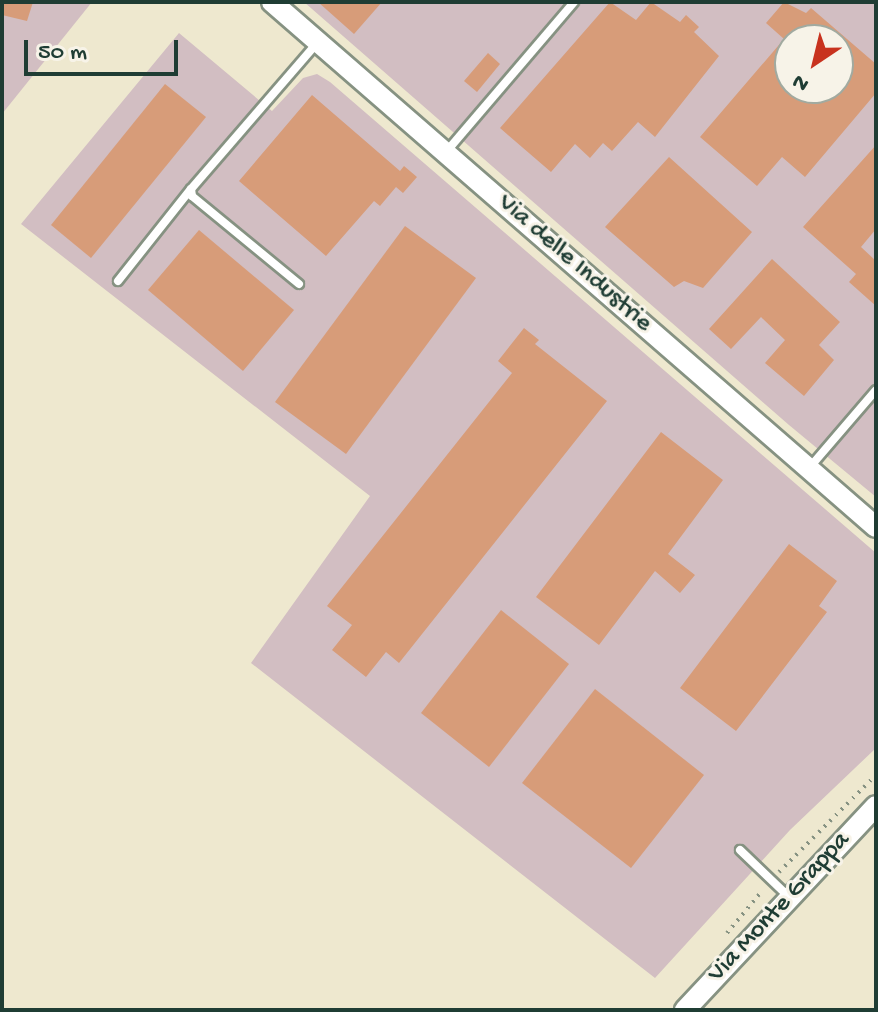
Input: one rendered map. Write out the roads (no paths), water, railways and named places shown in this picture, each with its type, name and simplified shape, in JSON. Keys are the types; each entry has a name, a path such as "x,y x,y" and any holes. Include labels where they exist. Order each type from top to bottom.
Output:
{"street":[{"name":"Via delle Industrie","path":"272,2 876,527"},
{"name":"Via Monte Grappa","path":"685,1010 788,896 876,806"}],"lane":[{"path":"445,152 574,2"},
{"path":"118,281 191,189 319,42"},
{"path":"191,189 192,196 299,284"},
{"path":"809,468 876,390"},
{"path":"740,850 788,896"}]}
